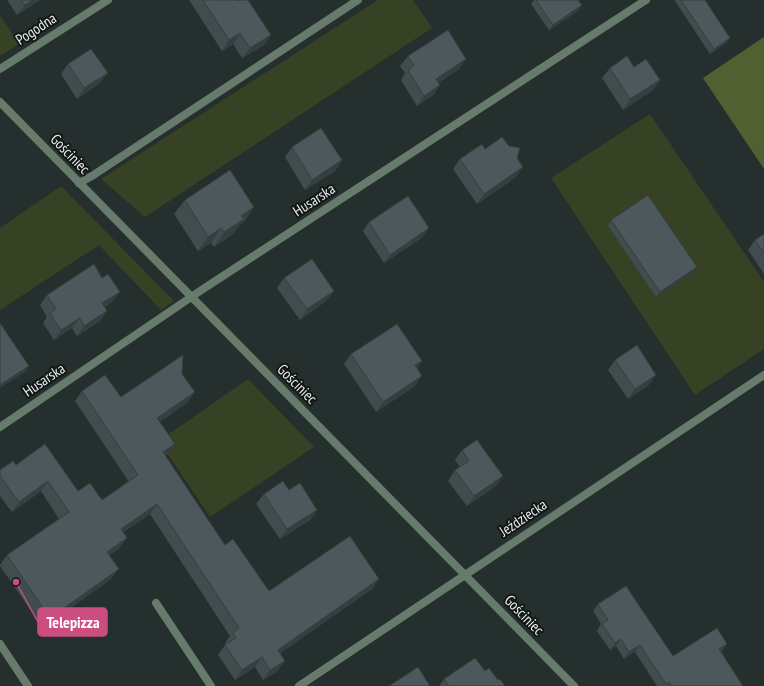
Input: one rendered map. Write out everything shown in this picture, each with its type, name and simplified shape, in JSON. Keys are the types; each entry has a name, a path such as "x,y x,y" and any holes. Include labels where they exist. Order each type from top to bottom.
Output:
{"street":[{"name":"Pogodna","path":"0,69 108,0"},
{"path":"79,183 92,176 358,0"},
{"name":"Husarska","path":"0,427 191,297 646,0"},
{"name":"Gościniec","path":"0,102 574,686"},
{"name":"Jeździecka","path":"299,686 764,375"},
{"path":"156,603 211,686"},
{"path":"0,644 28,686"}],"green space":[{"path":"378,0 413,0 432,28 145,217 101,179"},
{"path":"0,15 19,44 0,56"},
{"path":"764,37 764,169 703,78"},
{"path":"650,114 764,282 764,349 695,395 551,178"},
{"path":"61,186 174,301 161,310 99,245 0,310 0,228"},
{"path":"248,379 314,447 210,517 159,441"}],"building":[{"path":"21,0 32,0 25,5"},
{"path":"203,0 248,0 271,35 250,48 240,33 229,40"},
{"path":"536,0 578,0 582,5 553,25"},
{"path":"681,0 705,0 730,38 714,49"},
{"path":"448,30 466,59 436,79 440,85 424,96 408,70 414,66 408,56"},
{"path":"91,49 108,73 84,88 68,64"},
{"path":"627,56 634,67 646,59 660,80 630,99 610,68"},
{"path":"321,128 342,160 312,180 292,147"},
{"path":"502,137 509,146 520,148 517,158 523,167 484,194 460,159 482,144 485,149"},
{"path":"230,170 254,207 241,216 244,219 224,232 221,228 208,237 185,200"},
{"path":"648,195 697,267 660,292 611,220"},
{"path":"408,196 429,228 390,255 369,222"},
{"path":"764,234 764,253 755,240"},
{"path":"312,259 334,291 307,309 284,278"},
{"path":"94,264 102,278 108,274 120,292 102,303 107,311 84,326 80,318 61,330 50,313 56,309 47,295"},
{"path":"0,323 29,366 0,385"},
{"path":"397,324 422,361 415,365 422,376 383,402 351,354"},
{"path":"637,345 656,375 635,389 615,360"},
{"path":"183,355 182,374 195,392 157,418 175,444 163,452 225,545 233,539 269,591 350,536 379,579 278,650 285,661 270,670 262,657 242,670 225,645 236,638 233,633 239,628 157,504 121,529 127,538 107,552 119,569 50,618 7,555 69,512 48,481 19,502 0,476 0,470 13,461 16,465 45,444 78,491 90,483 102,500 138,475 82,391 105,375 121,397"},
{"path":"477,440 503,476 474,496 455,470 469,461 462,450"},
{"path":"283,481 289,490 300,483 317,510 287,529 264,494"},
{"path":"626,586 673,656 717,628 727,644 719,649 743,686 671,686 669,682 666,684 640,645 629,652 621,639 615,643 602,624 608,620 598,604"},
{"path":"475,658 485,671 489,668 498,680 500,679 505,686 449,686 444,679"},
{"path":"418,667 430,686 389,686"}],"place":[{"name":"Telepizza","path":"16,582"}]}
